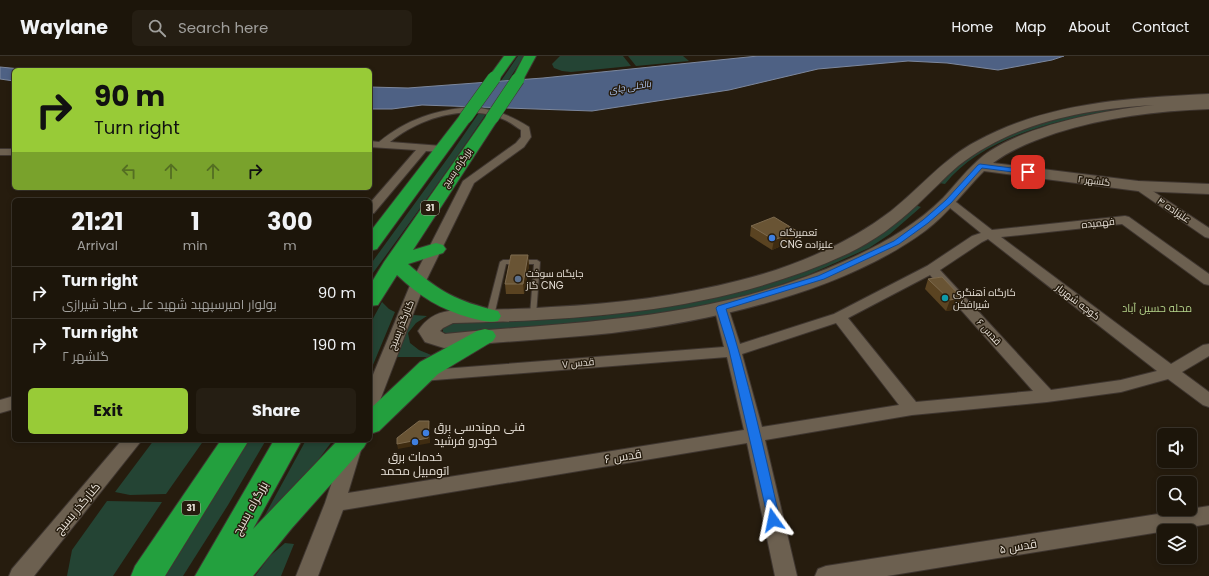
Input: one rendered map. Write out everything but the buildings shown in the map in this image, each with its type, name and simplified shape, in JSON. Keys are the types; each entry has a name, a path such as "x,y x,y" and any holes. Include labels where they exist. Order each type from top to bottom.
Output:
{"highway":[{"name":"31","path":"372,242 510,56"},
{"name":"بزرگراه بسیج","path":"372,297 518,79 530,56"},
{"path":"394,262 436,249"},
{"path":"372,422 429,368 487,326 440,299 418,283 394,262"},
{"name":"31","path":"147,576 234,442"},
{"name":"بزرگراه بسیج","path":"211,576 287,442"},
{"path":"233,576 281,519 352,442"}],"main road":[{"path":"487,326 533,315 628,308 701,296 759,280 804,265 845,247 894,217 953,163 976,148 1009,131 1042,119 1085,110 1128,103 1209,98"},
{"path":"487,326 636,323 721,308 821,278 897,242 926,222 948,201 980,166 995,154 1026,139 1100,116 1144,109 1209,105"},
{"name":"گلشهر ۲","path":"980,166 1138,186 1209,189"},
{"path":"922,192 948,201"}],"street":[{"name":"کنارگذر بسیج","path":"372,398 418,283 469,181 520,145 526,137 526,129 507,116 462,110 443,113 422,119 392,134 376,145"},
{"path":"376,145 442,149"},
{"path":"372,208 423,148"},
{"path":"0,152 12,152"},
{"name":"علیزاده ۴","path":"1138,186 1209,234"},
{"name":"کوچه شهریار","path":"948,201 1024,262 1169,373 1209,401"},
{"name":"فهمیده","path":"839,317 932,268 977,239 991,234 1125,220 1209,281"},
{"name":"قدس ۶","path":"932,268 1047,396"},
{"path":"721,308 734,350 755,435 786,576"},
{"path":"839,317 912,409"},
{"name":"قدس ۷","path":"422,375 734,350 839,317"},
{"name":"قدس ۶","path":"335,503 912,409 1047,396 1121,386 1169,373 1209,349"},
{"path":"0,407 12,403"},
{"name":"کنارگذر بسیج","path":"20,576 131,442"},
{"path":"307,576 335,503 353,442"},
{"name":"قدس ۵","path":"826,576 1209,515"}],"lane":[{"path":"487,326 503,262 537,262 533,315"}],"green space":[{"path":"518,56 524,56 468,140 372,274 372,262 450,155"},
{"path":"560,56 623,56 631,66 571,72 562,71 554,68 552,64"},
{"path":"628,56 683,56 689,61 636,66"},
{"path":"1209,100 1105,112 1067,120 1031,130 998,144 968,161 945,184 939,183 951,171 985,146 1014,132 1045,122 1078,114 1111,109"},
{"path":"915,205 921,207 890,234 869,248 808,275 757,293 710,305 622,318 450,335 443,332 443,328 455,322 481,323 600,316 666,306 789,276"},
{"path":"382,302 389,309 395,312 372,367 372,320"},
{"path":"413,315 427,316 416,323 408,333 410,343 419,350 436,357 397,357"},
{"path":"152,442 203,442 166,494 130,495 115,492"},
{"path":"248,442 265,442 228,505 183,576 162,576"},
{"path":"305,442 332,442 313,467 259,526"},
{"path":"107,501 162,502 113,576 67,576 72,550"},
{"path":"285,543 294,544 281,576 255,576 270,556"}],"water":[{"name":"بالخلی چای","path":"758,56 1064,56 1052,60 998,70 947,63 908,61 818,69 729,90 592,111 422,105 392,109 372,109 372,87 408,88 543,78"},
{"path":"0,67 12,68 12,81 0,79"}],"place":[{"name":"تعمیرگاه CNG علیزاده","path":"772,238"},
{"name":"جایگاه سوخت گاز CNG","path":"518,279"},
{"name":"کارگاه آهنگری شیرافکن","path":"945,298"},
{"name":"فنی مهندسی برق خودرو فرشید","path":"426,433"},
{"name":"خدمات برق اتومبیل محمد","path":"415,442"}],"district":[{"name":"محله حسین آباد","path":"1157,308"}],"route":[{"path":"773,520 755,435 734,350 721,308 821,278 897,242 926,222 948,201 980,166 1028,172"}]}
